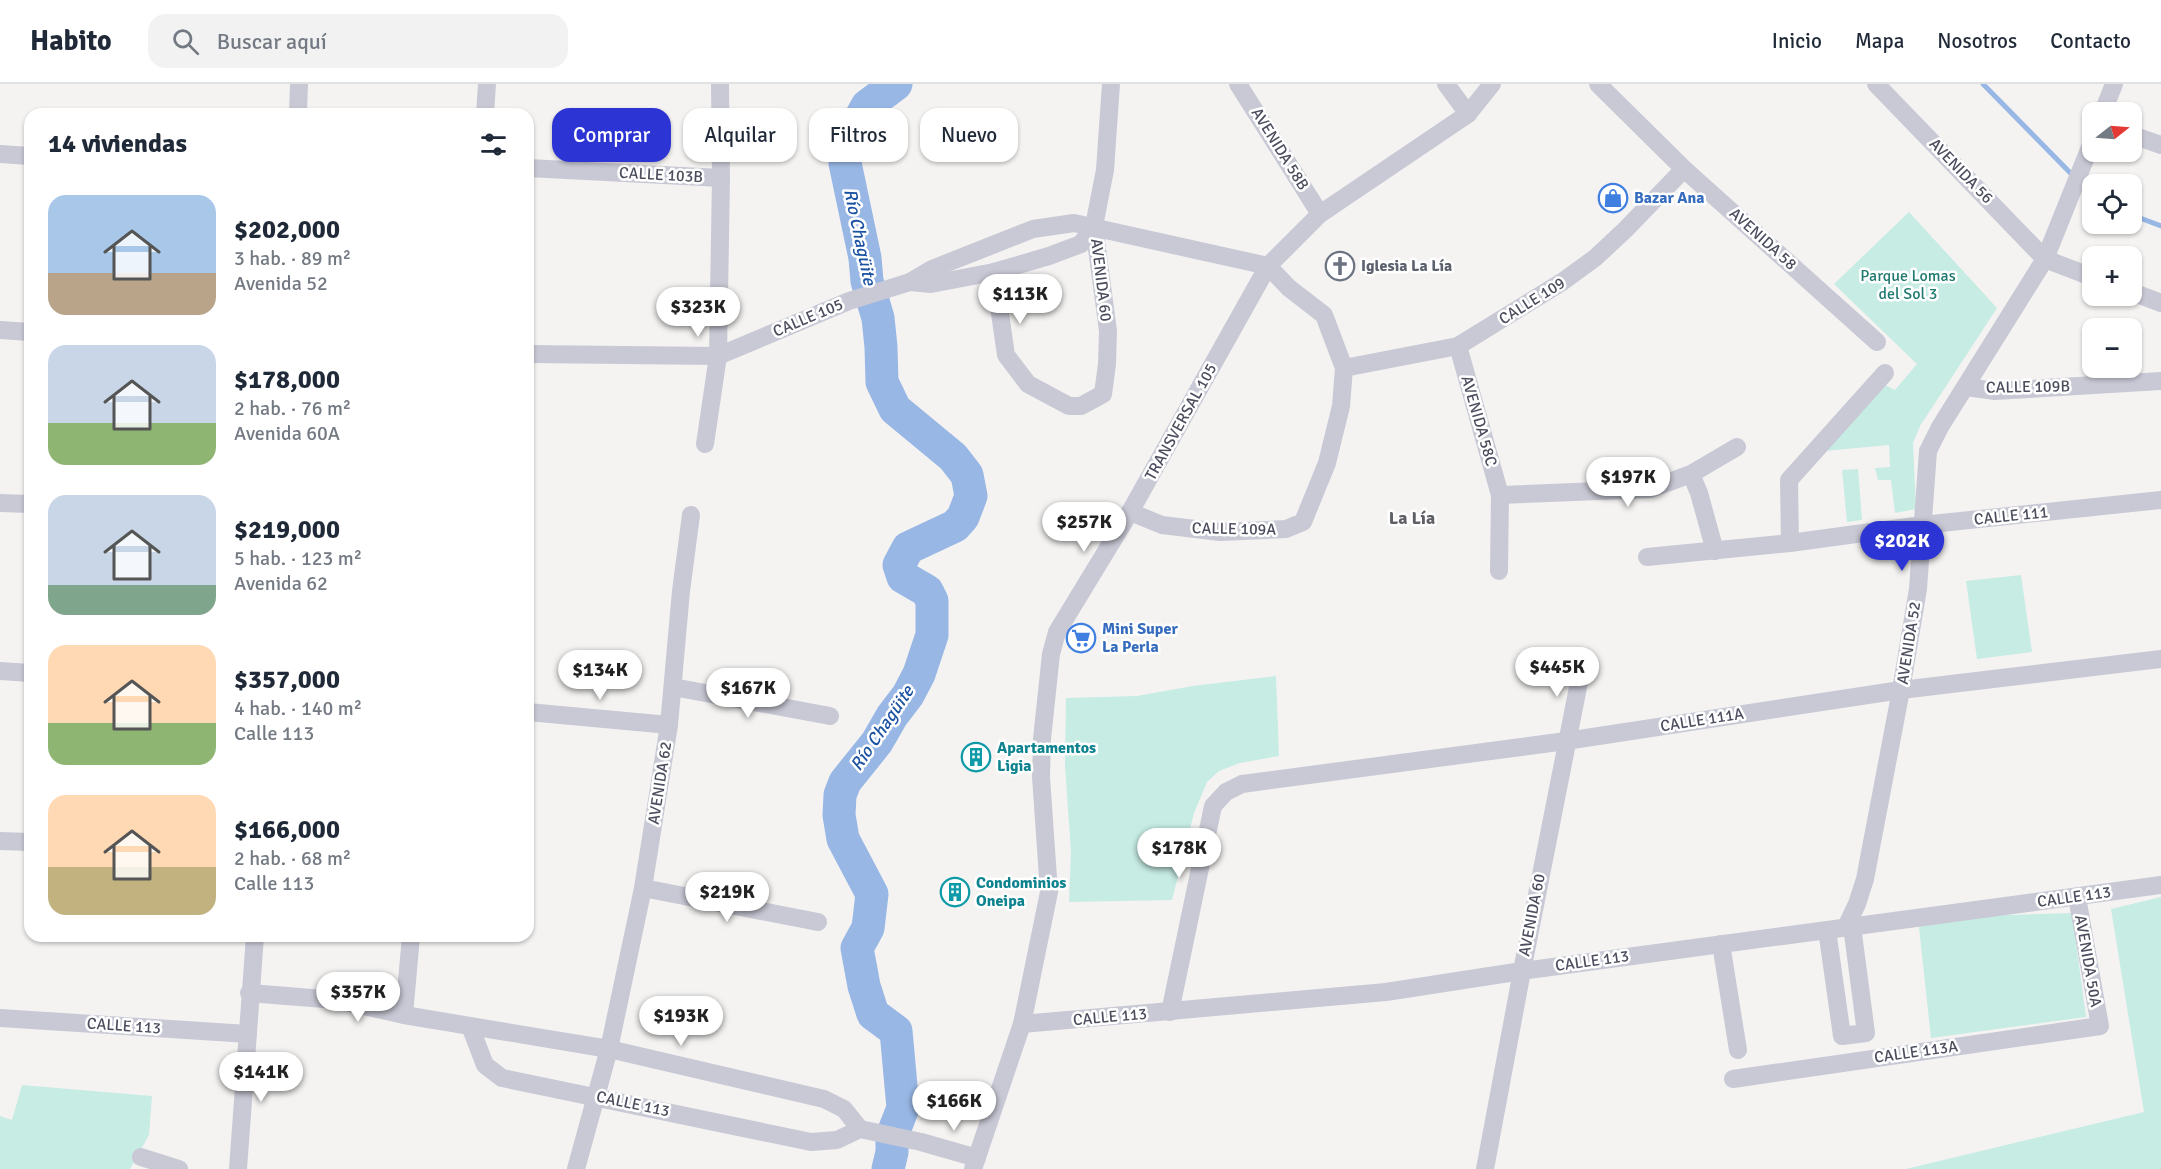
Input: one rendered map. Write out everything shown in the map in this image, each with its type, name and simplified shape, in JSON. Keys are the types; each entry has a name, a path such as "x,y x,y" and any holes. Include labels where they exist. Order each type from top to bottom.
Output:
{"street":[{"path":"298,108 299,84"},
{"path":"485,108 487,84"},
{"path":"705,444 718,356 720,84"},
{"name":"AVENIDA 60","path":"994,272 1006,355 1028,384 1068,406 1081,406 1102,394 1108,331 1094,226 1105,170 1111,84"},
{"name":"AVENIDA 58B","path":"1238,84 1320,214"},
{"path":"1446,84 1468,114"},
{"name":"TRANSVERSAL 105","path":"975,1163 1022,1024 1049,892 1041,777 1042,739 1051,654 1058,632 1130,512 1268,266 1320,214 1468,114 1492,84"},
{"name":"AVENIDA 58","path":"1599,84 1684,169 1877,342"},
{"name":"AVENIDA 56","path":"1876,84 2045,259"},
{"path":"2107,102 2114,84"},
{"path":"2142,138 2161,145"},
{"path":"0,154 24,156"},
{"name":"AVENIDA 52","path":"1849,927 1865,879 1918,589 1928,452 1940,427 2045,259 2085,162"},
{"name":"CALLE 103B","path":"534,168 721,178"},
{"name":"CALLE 109","path":"1344,368 1458,346 1562,282 1595,258 1684,169"},
{"name":"CALLE 105","path":"534,354 718,356 862,296 910,282 932,268 1033,229 1074,223 1268,266"},
{"name":"CALLE 105","path":"910,282 931,284 994,272 1049,256 1081,244 1094,226"},
{"path":"2045,259 2082,273"},
{"path":"1268,266 1289,288 1324,315 1344,368"},
{"path":"2142,296 2161,303"},
{"path":"0,330 24,332"},
{"name":"AVENIDA 58C","path":"1458,346 1500,495 1499,572"},
{"name":"CALLE 109A","path":"1130,512 1162,525 1220,532 1286,529 1303,522 1327,463 1341,406 1344,368"},
{"path":"1790,543 1789,480 1885,373"},
{"name":"CALLE 109B","path":"1967,387 1995,391 2161,381"},
{"path":"1500,495 1650,489 1691,474 1737,447"},
{"path":"1691,474 1715,551"},
{"name":"CALLE 111","path":"1647,557 1790,543 1922,525 2161,501"},
{"path":"0,503 24,504"},
{"name":"AVENIDA 62","path":"576,1169 609,1049 643,888 669,725 681,591 691,515"},
{"name":"CALLE 111A","path":"1170,1012 1213,806 1226,792 1242,784 1566,741 1901,690 2161,659"},
{"name":"AVENIDA 60","path":"1485,1169 1583,662"},
{"path":"0,671 24,673"},
{"path":"673,687 830,716"},
{"path":"534,713 669,725"},
{"path":"0,841 24,842"},
{"name":"CALLE 113","path":"1022,1024 1386,992 1522,971 2161,885"},
{"path":"643,888 818,922"},
{"name":"AVENIDA 50A","path":"2077,897 2100,1026"},
{"path":"1827,930 1842,1036 1866,1033 1849,927"},
{"path":"238,1169 254,942"},
{"path":"404,1015 410,942"},
{"path":"1721,944 1738,1050"},
{"path":"249,993 337,1000 404,1015 609,1049 824,1099 844,1109 868,1130 921,1142 975,1163"},
{"name":"CALLE 113","path":"0,1018 248,1034"},
{"name":"CALLE 113","path":"470,1026 485,1065 501,1078 811,1142 837,1140 868,1130"},
{"name":"CALLE 113A","path":"1733,1079 2100,1026"},
{"path":"141,1157 179,1169"}],"green space":[{"name":"Parque Lomas del Sol 3","path":"1909,212 1997,308 1920,426 1913,443 1916,509 1895,513 1891,480 1878,480 1875,468 1890,467 1889,445 1824,451 1885,385 1895,390 1917,364 1834,284"},
{"path":"1858,469 1862,520 1847,522 1842,470"},
{"path":"2021,575 2032,652 1977,659 1966,581"},
{"path":"1276,676 1279,756 1240,763 1219,771 1207,782 1194,813 1172,900 1069,902 1071,852 1065,765 1066,698 1137,696 1193,686"},
{"path":"2161,897 2161,1169 1906,1169 2144,1112 2111,909"},
{"path":"2072,913 2086,1017 1931,1038 1918,918"},
{"path":"22,1085 152,1096 149,1135 130,1169 0,1169 0,1116 12,1120"}],"waterway":[{"name":"Río Chagüite","path":"888,1169 892,1152 892,1136 903,1108 896,1031 873,1014 864,986 857,948 868,928 872,894 843,839 839,815 840,795 845,782 877,742 908,695 919,674 932,635 932,601 927,591 903,577 899,565 908,548 955,526 963,517 971,496 967,475 953,457 895,409 882,382 878,318 867,281 865,258 845,163 849,139 867,106 896,84"},
{"path":"1983,84 2082,185"},
{"path":"2142,219 2161,226"}],"place":[{"name":"Bazar Ana","path":"1613,198"},
{"name":"Iglesia La Lía","path":"1340,266"},
{"name":"Mini Super La Perla","path":"1081,638"},
{"name":"Apartamentos Ligia","path":"976,757"},
{"name":"Condominios Oneipa","path":"955,892"}],"district":[{"name":"La Lía","path":"1412,518"}]}
